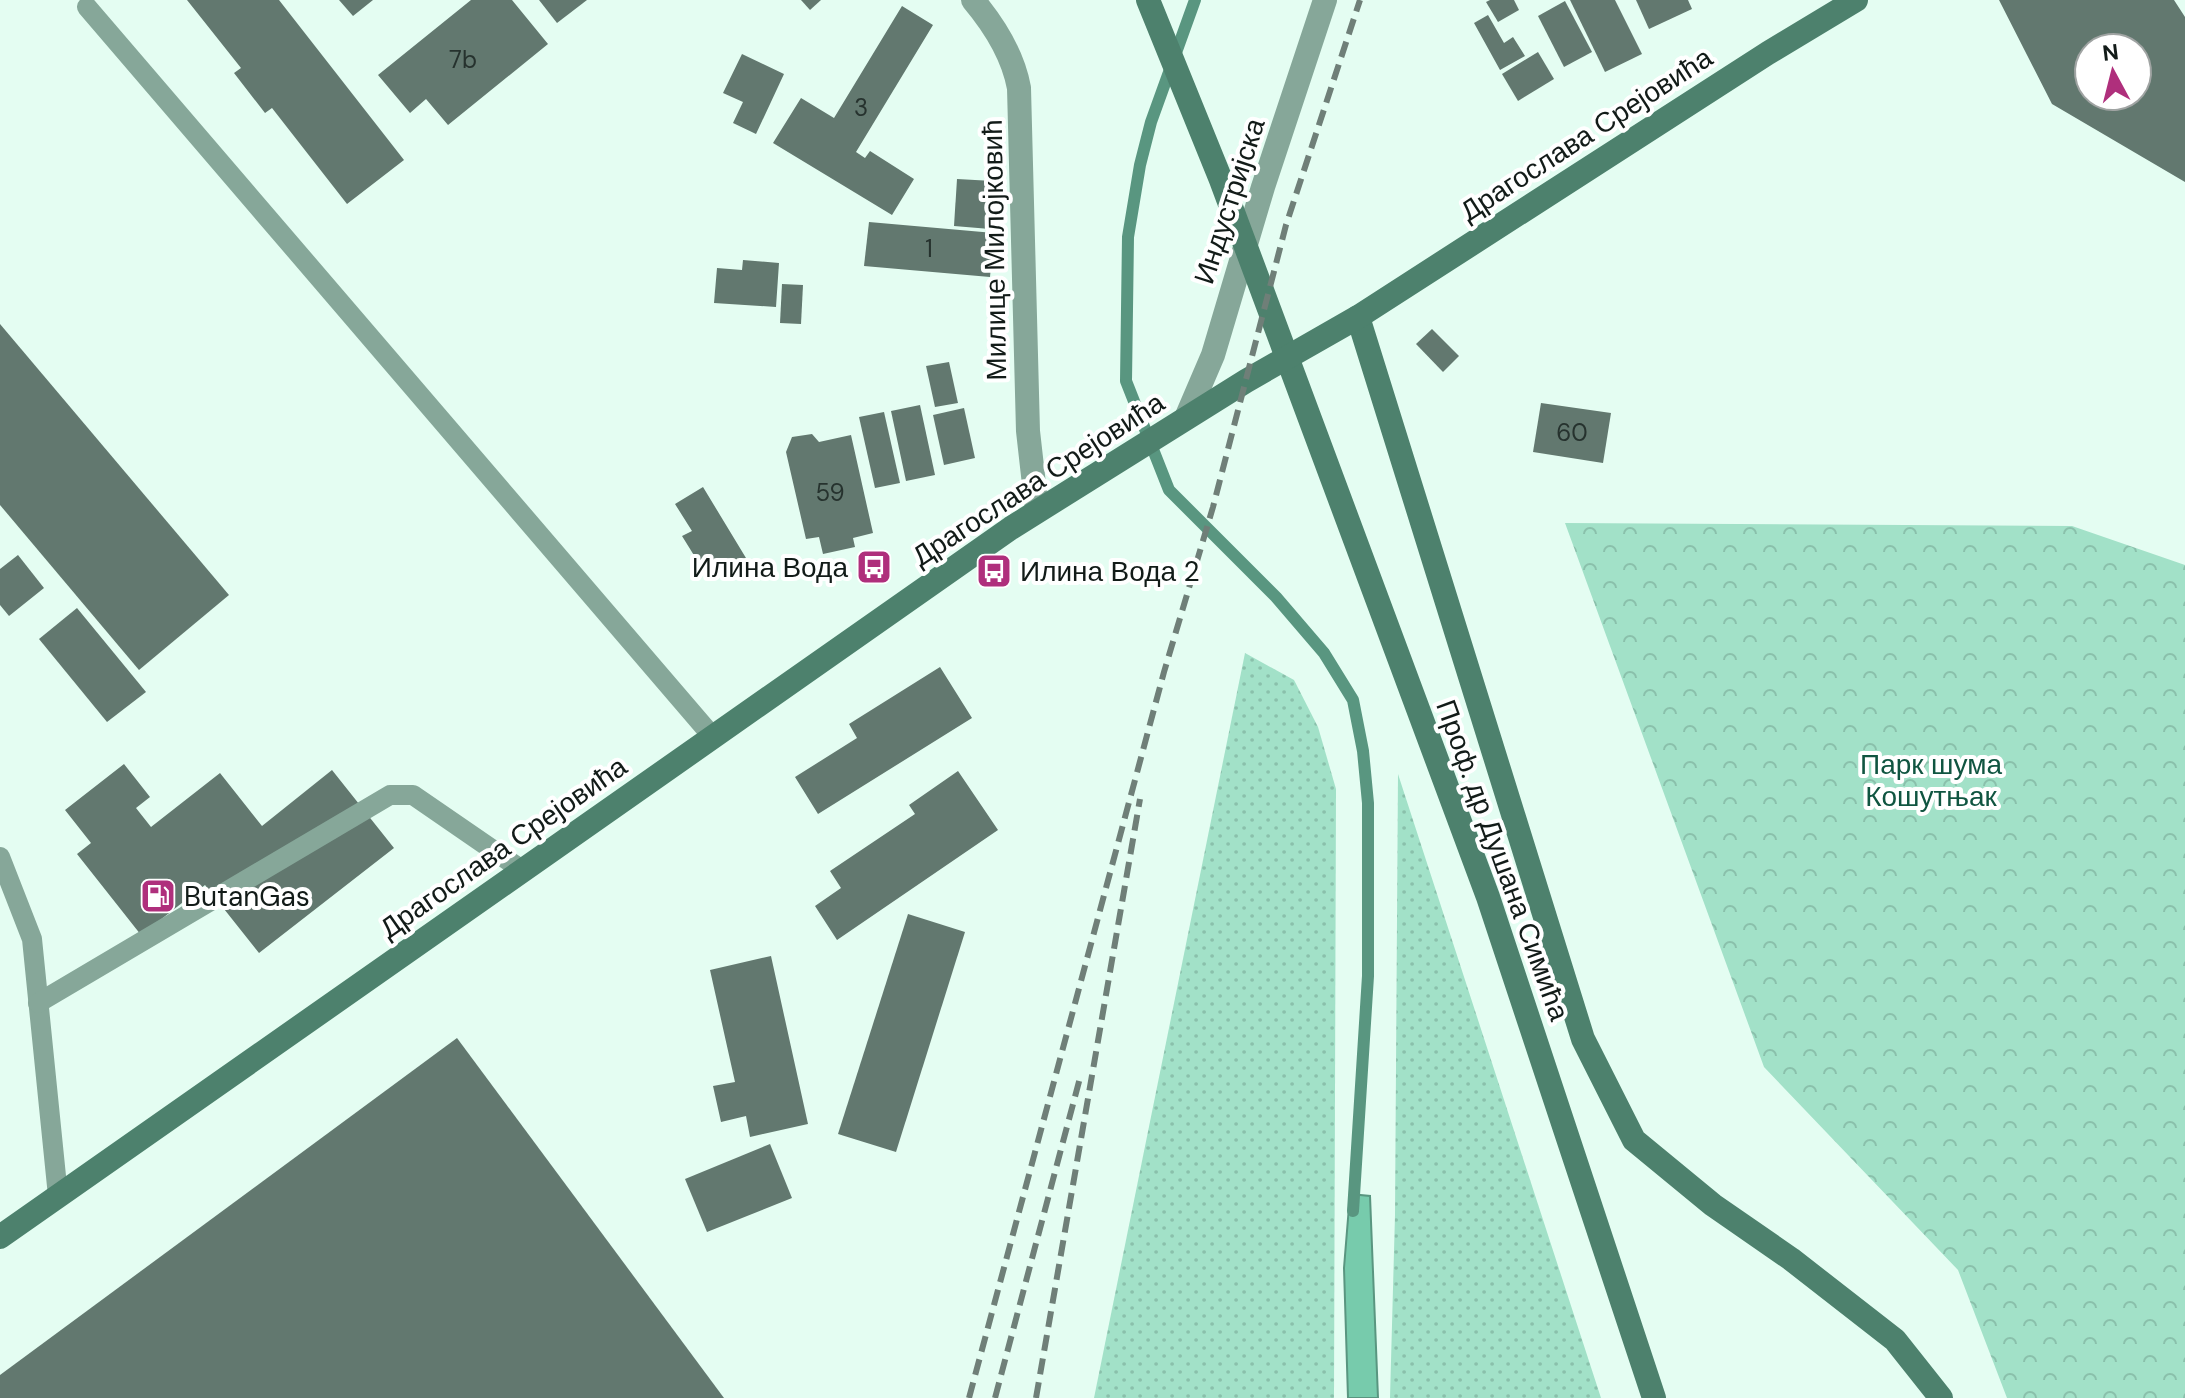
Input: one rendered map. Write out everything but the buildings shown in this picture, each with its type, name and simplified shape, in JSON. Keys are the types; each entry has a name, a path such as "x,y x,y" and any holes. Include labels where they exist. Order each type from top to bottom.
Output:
{"street":[{"name":"Проф. др Душана Симића","path":"1148,0 1221,180 1488,897 1654,1398"},
{"name":"Индустријска","path":"1186,418 1213,355 1263,187 1325,0"},
{"name":"Драгослава Срејовића","path":"0,1237 1037,511 1186,418 1358,317 1768,53 1856,0"},
{"name":"Милице Милојковић","path":"987,5 1016,68 1019,88 1028,431 1037,511"},
{"path":"1358,317 1583,1039 1634,1140 1713,1205 1791,1259 1895,1340 1941,1398"}],"lane":[{"path":"87,7 712,736"},
{"path":"38,1003 390,795 413,795 522,870"},
{"path":"0,857 32,939 58,1196"}],"green space":[{"name":"Парк шума Кошутњак","path":"1565,523 2072,526 2185,565 2185,1398 2007,1398 1958,1270 1764,1067"},
{"path":"1245,653 1294,680 1318,727 1336,789 1334,1398 1094,1398"},
{"path":"1398,774 1601,1398 1390,1398 1395,1215"}],"shaded area":[{"path":"1350,1194 1370,1196 1378,1398 1348,1398 1344,1268"}],"waterway":[{"path":"1195,0 1151,122 1140,165 1128,237 1126,381 1169,490 1276,597 1324,653 1353,700 1363,751 1368,803 1368,976 1353,1211"}],"railway":[{"path":"969,1398 1164,672 1213,507 1286,225 1360,0"},
{"path":"1036,1398 1140,799"},
{"path":"995,1398 1081,1074"}],"place":[{"name":"Илина Вода","path":"874,567"},
{"name":"Илина Вода 2","path":"994,571"},
{"name":"ButanGas","path":"158,896"}]}
